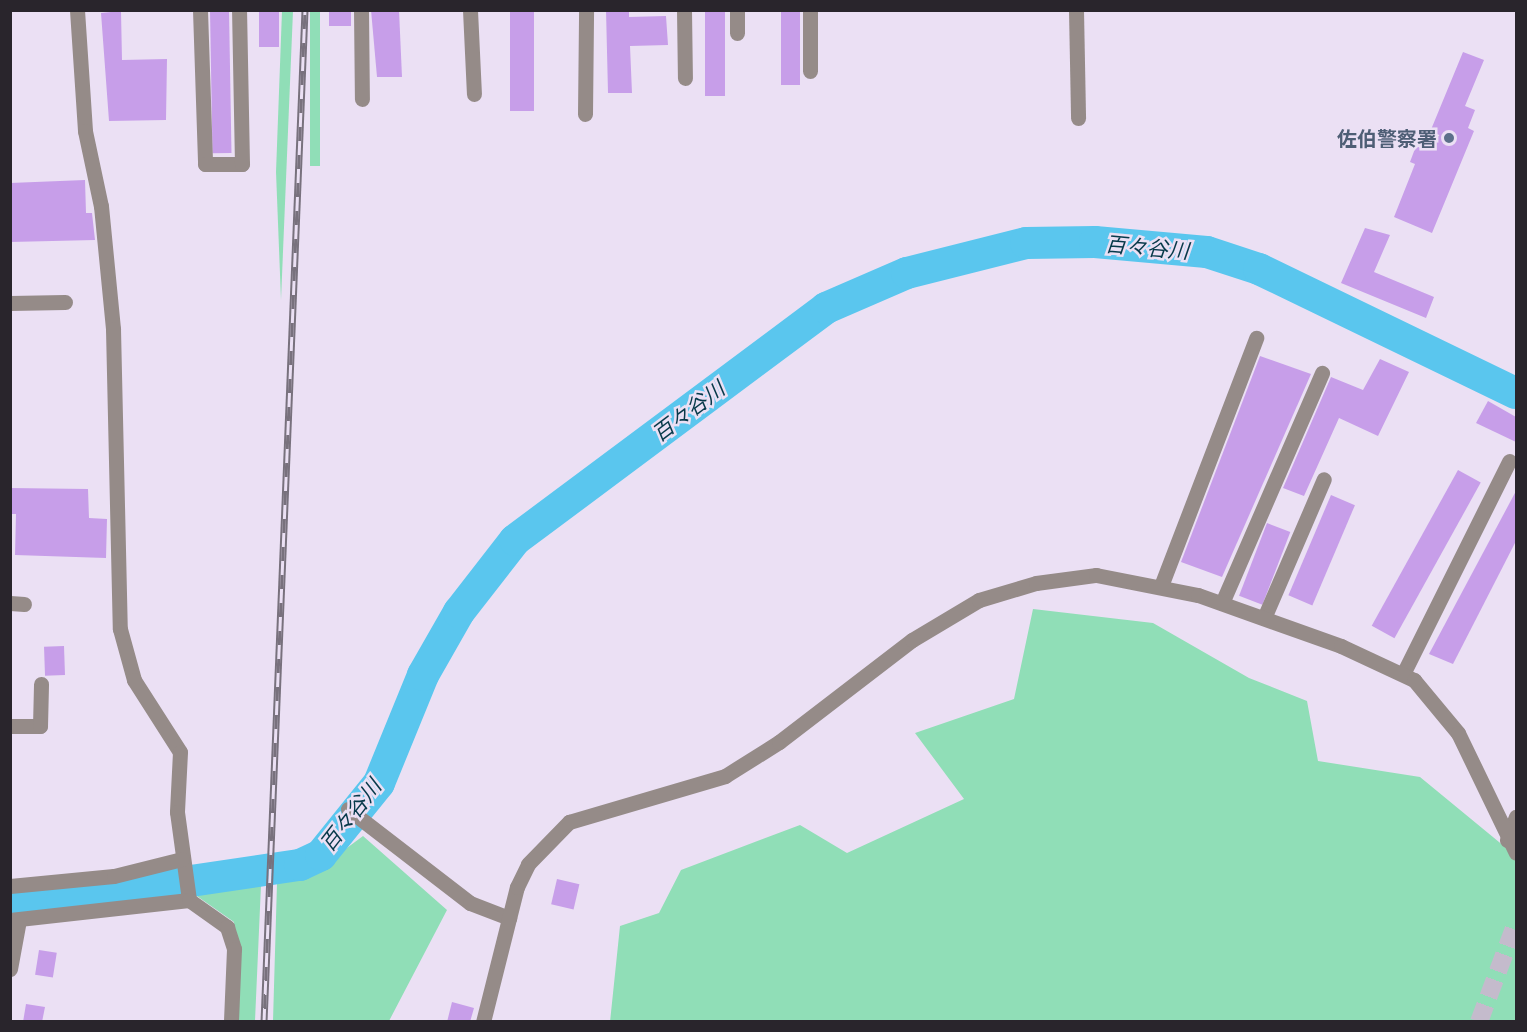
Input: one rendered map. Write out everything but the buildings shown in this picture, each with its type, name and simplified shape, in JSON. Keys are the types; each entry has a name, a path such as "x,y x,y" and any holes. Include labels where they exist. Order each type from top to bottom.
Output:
{"street":[{"path":"77,10 86,131 101,206 113,329 120,629 134,680 180,752 182,859 189,900"},
{"path":"200,10 205,164 242,164 239,10"},
{"path":"360,10 362,99"},
{"path":"471,10 474,94"},
{"path":"585,114 586,10"},
{"path":"684,10 685,78"},
{"path":"737,10 737,33"},
{"path":"810,10 810,71"},
{"path":"1076,10 1078,118"},
{"path":"10,303 65,302"},
{"path":"1161,586 1256,338"},
{"path":"1222,603 1322,373"},
{"path":"1403,675 1509,461"},
{"path":"1264,618 1324,479"},
{"path":"483,1022 509,918 528,864 569,822 725,776 779,742 912,640 979,600 1036,583 1096,575 1161,586 1222,603 1264,618 1403,675 1440,705 1458,733 1507,840 1516,853"},
{"path":"10,726 40,726 41,684"},
{"path":"348,809 373,832 470,903 509,918"},
{"path":"1507,840 1516,817"},
{"path":"10,886 114,876 182,859"},
{"path":"10,969 15,920 189,900 227,927 234,949 231,1022"}],"green space":[{"path":"293,10 281,300 276,172 282,11"},
{"path":"310,11 320,11 320,166 310,166"},
{"path":"1033,609 1153,623 1249,678 1307,701 1318,761 1420,777 1516,856 1516,1021 610,1022 620,926 659,913 681,870 800,825 847,853 964,799 915,733 1014,699"},
{"path":"363,836 447,910 389,1021 273,1021 277,883 316,871"},
{"path":"224,883 261,885 255,1021 237,1021 234,922 194,894"}],"waterway":[{"name":"百々谷川","path":"10,902 62,900 300,865 321,855 379,783 423,675 459,612 515,540 826,308 907,273 1026,243 1095,242 1207,252 1259,269 1516,393"}],"tunnel":[{"path":"1479,1022 1516,923"}],"railway":[{"path":"264,1022 305,10"}],"place":[{"name":"佐伯警察署","path":"1449,138"}]}
